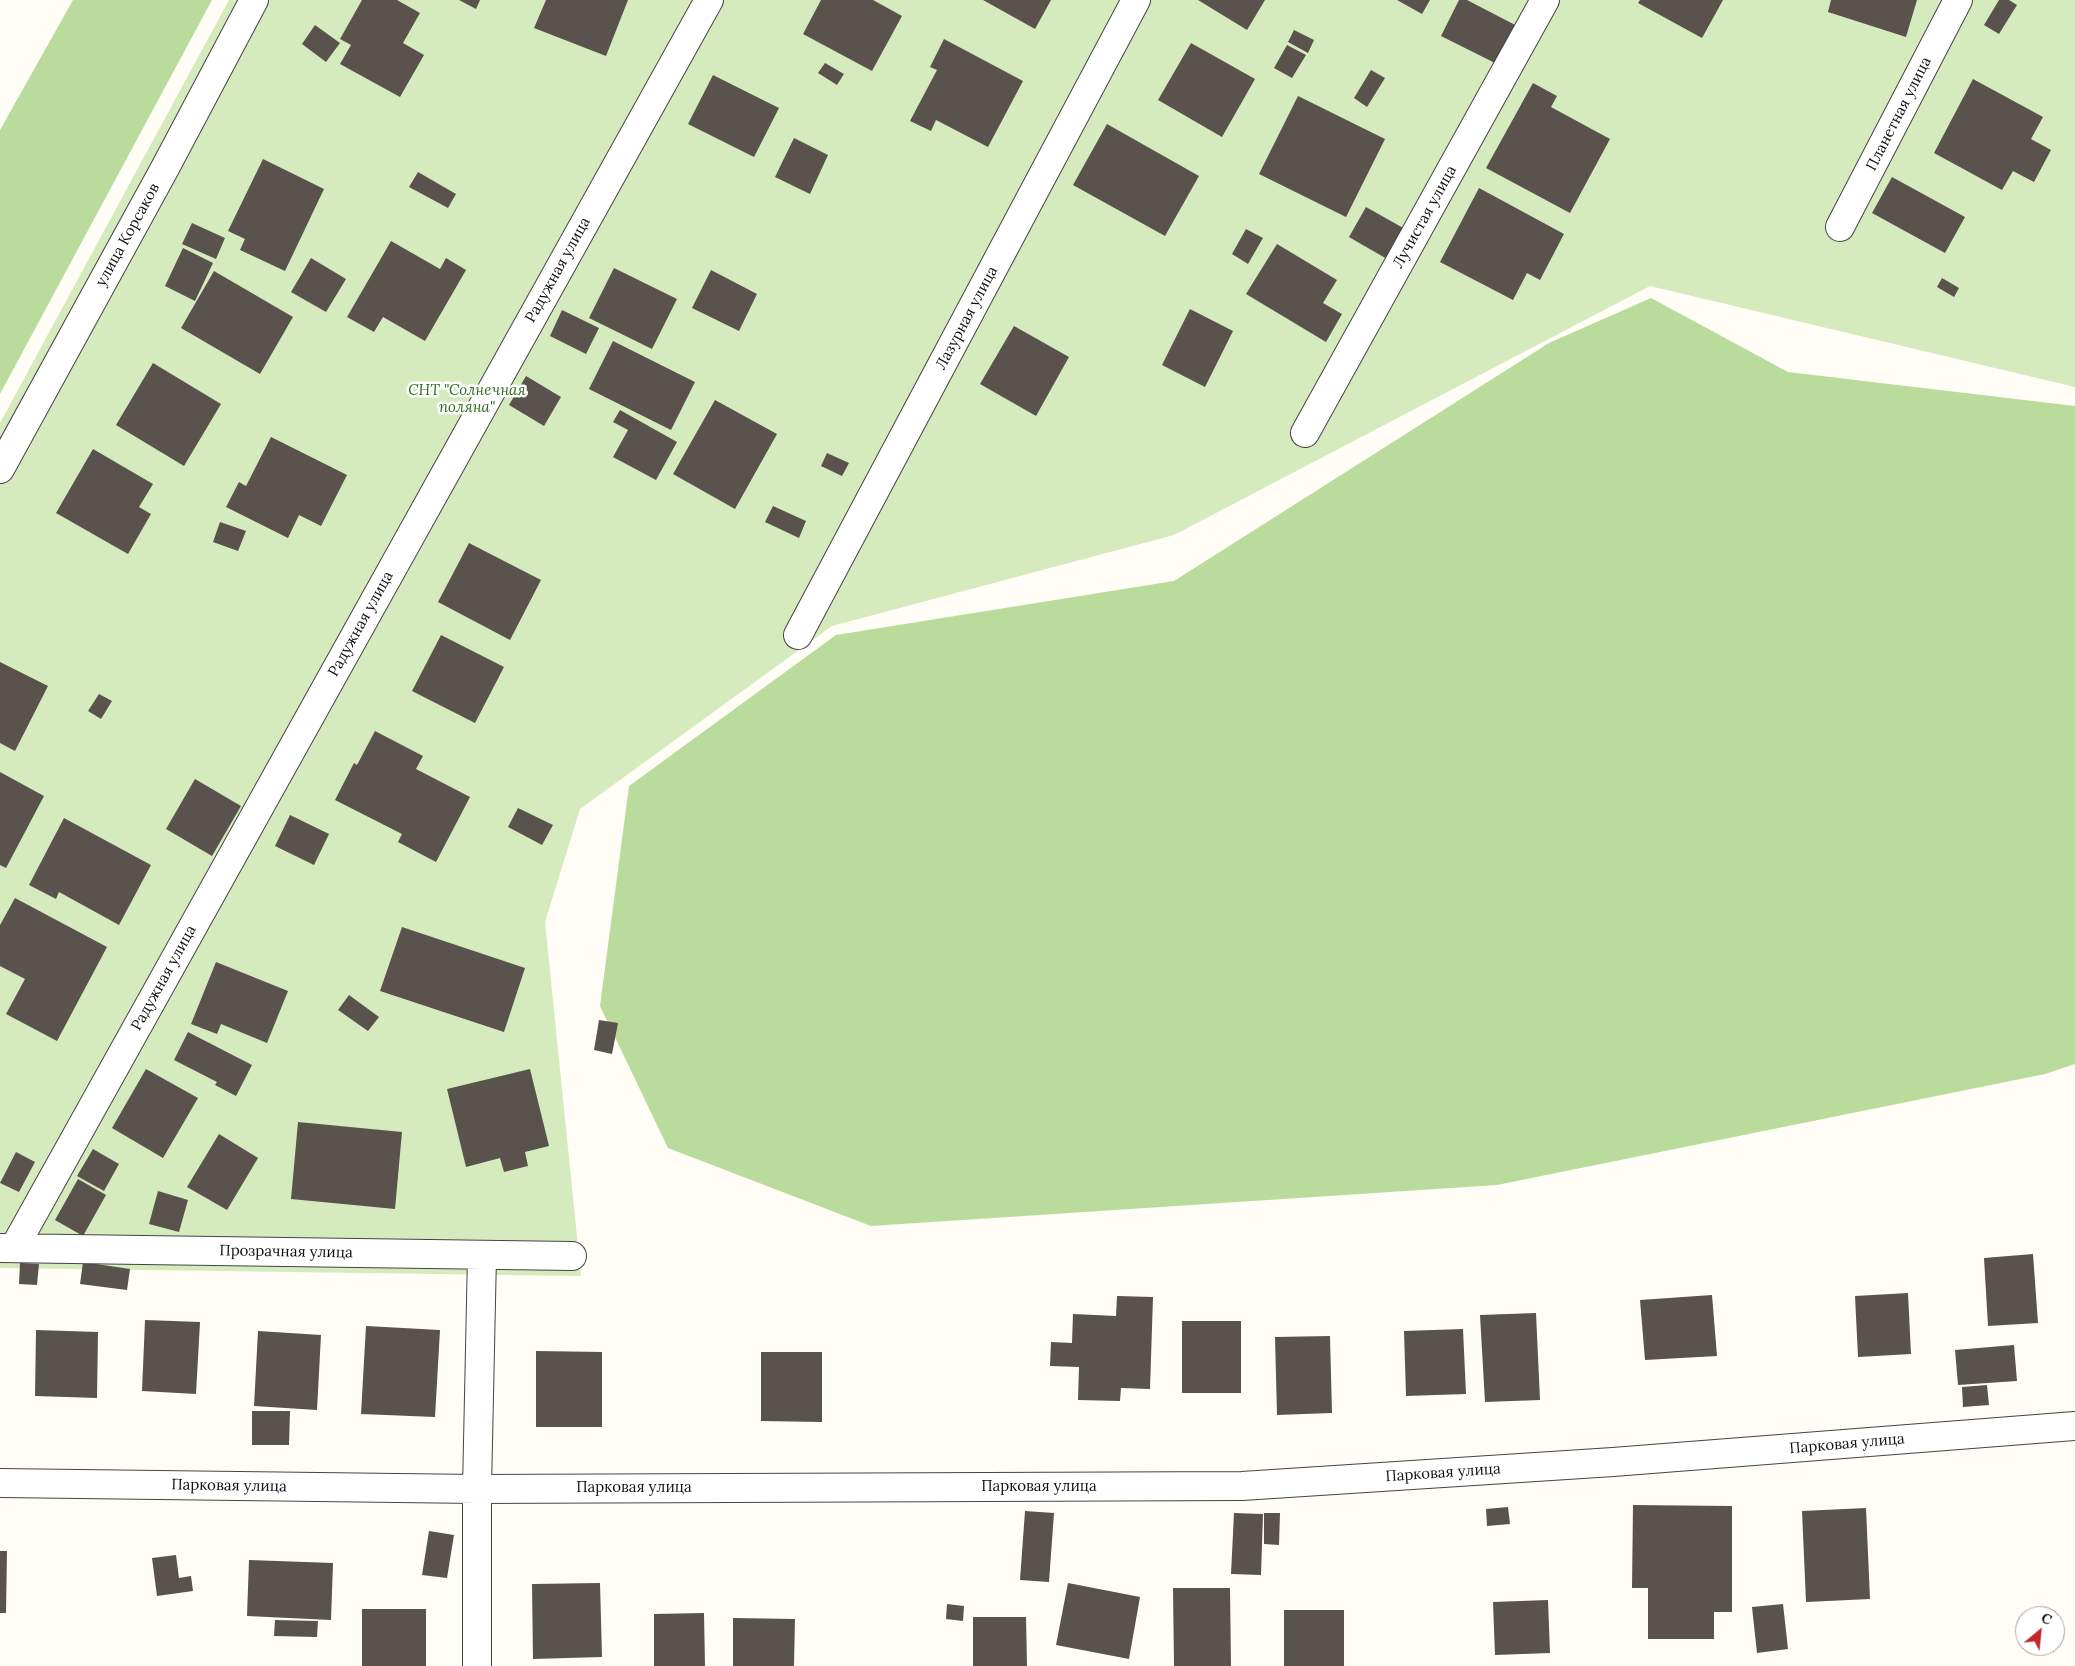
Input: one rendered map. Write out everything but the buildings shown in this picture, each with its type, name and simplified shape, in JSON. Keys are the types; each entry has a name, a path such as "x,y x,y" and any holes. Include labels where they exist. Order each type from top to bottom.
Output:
{"street":[{"name":"улица Корсаков","path":"0,469 165,168 254,0"},
{"name":"Радужная улица","path":"7,1248 709,0"},
{"name":"Лазурная улица","path":"798,635 1136,0"},
{"name":"Лучистая улица","path":"1305,433 1545,0"},
{"name":"Планетная улица","path":"1840,227 1958,0"},
{"name":"Прозрачная улица","path":"7,1248 572,1256"},
{"path":"477,1666 477,1489 482,1255"},
{"name":"Парковая улица","path":"0,1482 477,1489 1242,1486 1613,1462 2075,1426"}],"green space":[{"path":"73,0 212,0 0,394 0,130"},
{"name":"СНТ \"Солнечная поляна\"","path":"229,0 2075,0 2075,387 1650,286 1174,535 832,626 580,809 545,922 581,1276 0,1268 0,423"},
{"path":"1651,298 1788,372 2075,406 2075,1064 2045,1074 1497,1185 871,1226 668,1148 600,1006 629,786 836,635 1174,581 1549,343"}]}
